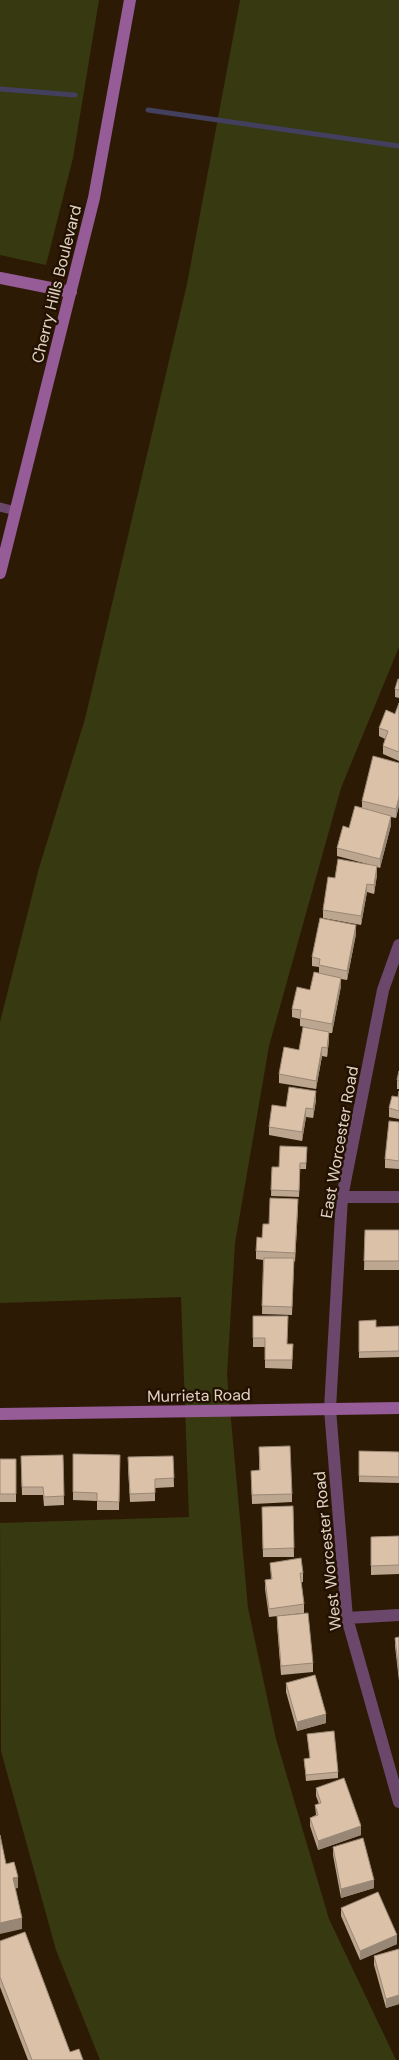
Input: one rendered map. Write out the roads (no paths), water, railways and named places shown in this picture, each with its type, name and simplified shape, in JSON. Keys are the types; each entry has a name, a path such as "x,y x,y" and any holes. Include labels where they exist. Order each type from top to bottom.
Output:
{"street":[{"name":"Cherry Hills Boulevard","path":"0,573 72,292 94,198 130,0"},
{"path":"0,278 72,292"},
{"name":"East Worcester Road","path":"330,1409 342,1198 383,990 399,945"},
{"path":"342,1198 399,1197"},
{"name":"Murrieta Road","path":"0,1414 399,1408"},
{"name":"West Worcester Road","path":"330,1409 347,1618 399,1802"},
{"path":"347,1618 399,1615"}],"lane":[{"path":"0,507 16,511"}],"waterway":[{"path":"0,89 75,95"},
{"path":"148,110 399,146"}]}
